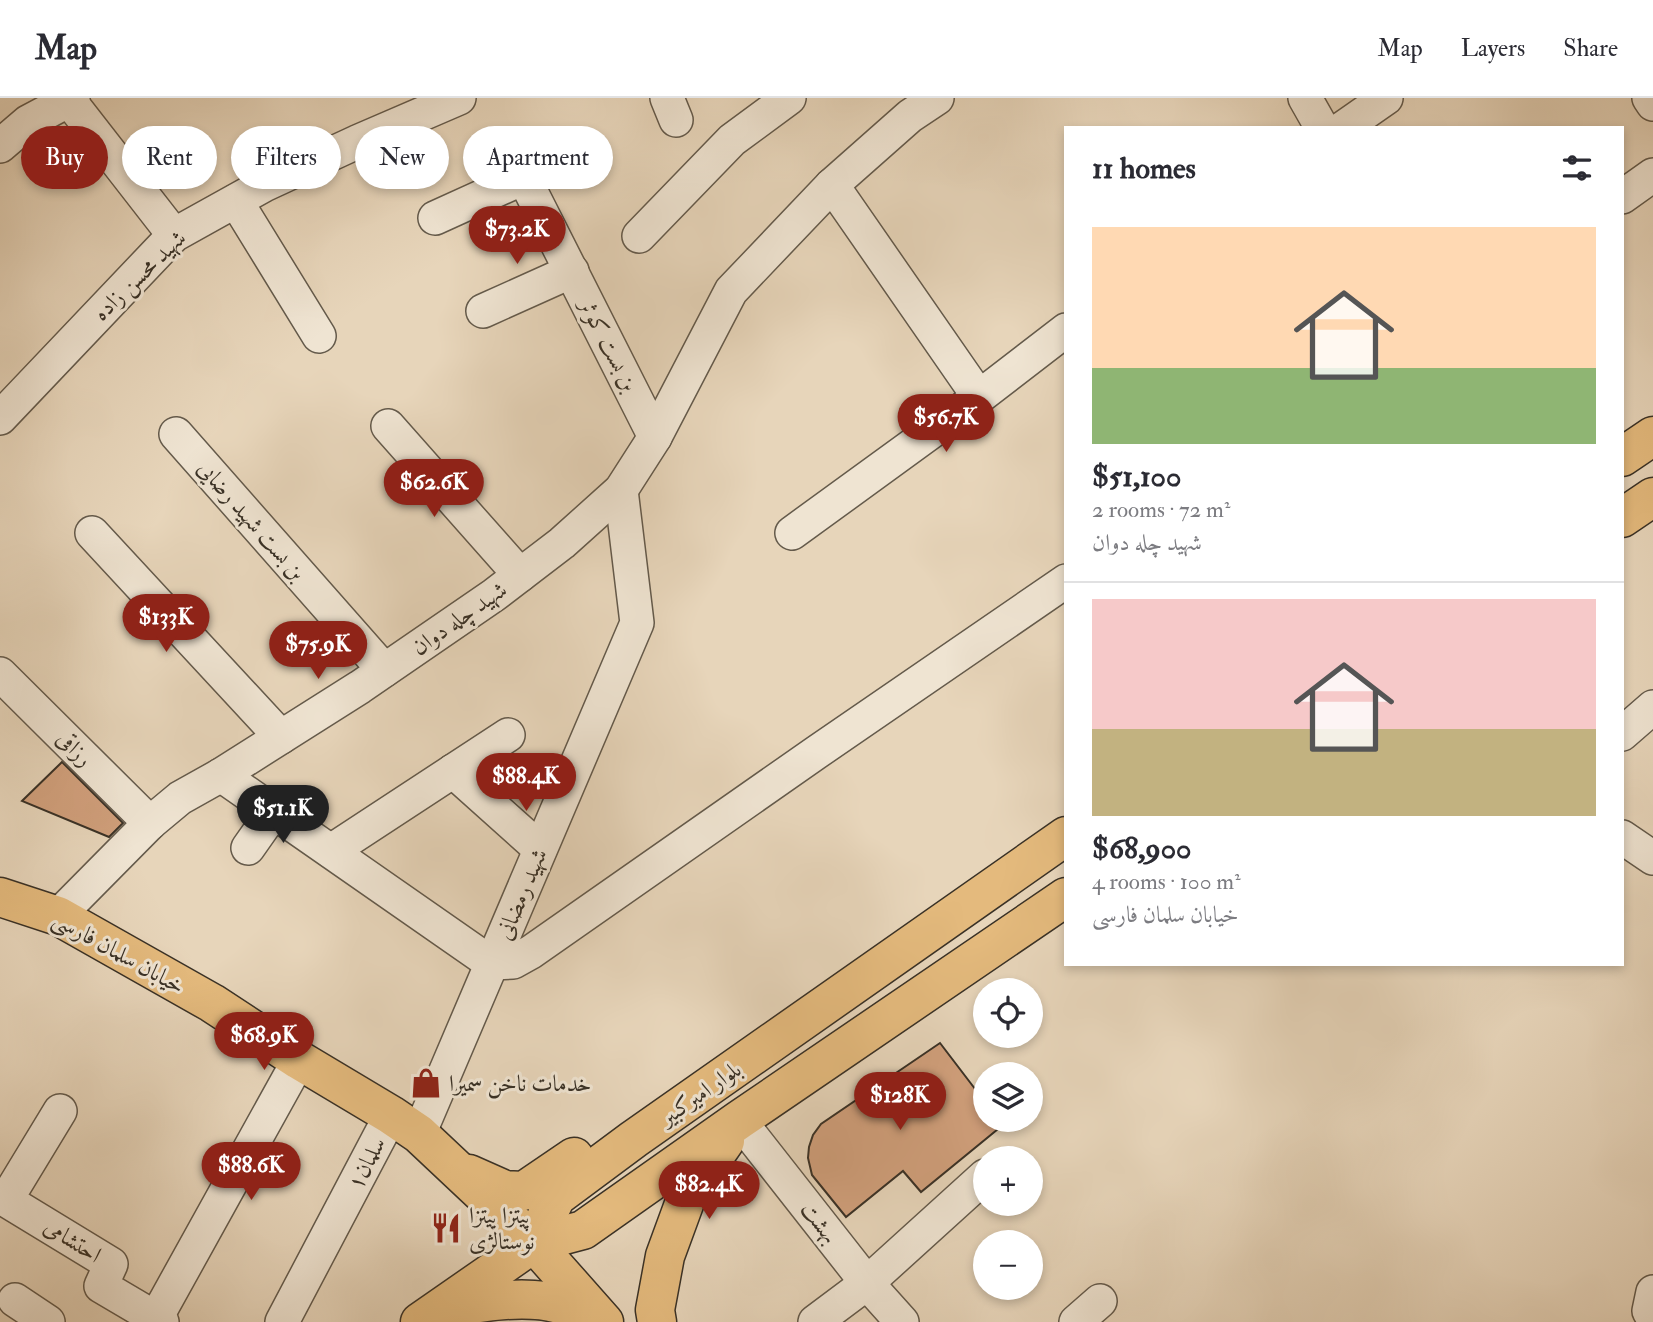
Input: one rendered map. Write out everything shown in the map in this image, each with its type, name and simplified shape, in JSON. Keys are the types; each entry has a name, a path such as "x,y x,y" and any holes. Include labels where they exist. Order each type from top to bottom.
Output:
{"main road":[{"path":"1624,456 1653,436"},
{"path":"1624,517 1653,497"},
{"name":"بلوار امیرکبیر","path":"534,1243 556,1196 1064,837"},
{"name":"بلوار امیرکبیر","path":"534,1243 583,1230 1064,898"},
{"name":"خیابان سلمان فارسی","path":"1,899 58,916 212,1003 405,1124 456,1168 534,1243 604,1322"},
{"path":"657,1322 655,1310 665,1256 687,1196 739,1120"},
{"path":"456,1168 505,1190 524,1191 595,1143 634,1139"},
{"path":"420,1322 534,1243"},
{"path":"420,1322 458,1307 518,1298 561,1304 597,1322"}],"street":[{"name":"شهید محسن زاده","path":"0,418 174,235 264,186 459,98"},
{"path":"639,236 732,140 789,98"},
{"name":"شهید چله دوان","path":"58,916 150,823 180,799 384,670 520,575 562,543 621,490 655,437 731,291 832,185 910,116 937,98"},
{"path":"1305,98 1321,126"},
{"path":"1346,126 1386,98"},
{"path":"1649,98 1653,104"},
{"path":"0,146 21,110 71,99 174,235"},
{"path":"1624,196 1653,175"},
{"path":"832,185 979,397"},
{"path":"435,218 500,189"},
{"name":"بن بست کوثر","path":"530,189 655,437"},
{"path":"236,201 319,337"},
{"path":"483,311 572,271"},
{"path":"792,533 1064,332"},
{"path":"388,426 520,575"},
{"name":"بن بست شهید رضایی","path":"176,434 384,670"},
{"name":"شهید رمضانی","path":"405,1124 491,963 636,623 621,490"},
{"path":"92,533 281,737"},
{"path":"221,775 491,963 513,962 1064,582"},
{"name":"رزاقی","path":"0,674 150,823"},
{"path":"1624,732 1653,707"},
{"path":"331,851 508,735"},
{"path":"453,771 540,849"},
{"path":"248,848 274,811"},
{"path":"1624,839 1653,858"},
{"path":"159,1320 299,1060"},
{"name":"احتشامی","path":"60,1111 6,1200 111,1264 101,1286 159,1320"},
{"name":"بهشت","path":"739,1120 867,1283 902,1322"},
{"name":"سلمان۱","path":"282,1322 405,1124"},
{"path":"815,1322 867,1283 973,1187"},
{"path":"15,1300 48,1322"}],"building":[{"path":"62,762 123,823 109,837 22,801"},
{"path":"940,1043 973,1086 973,1132 994,1132 977,1146 973,1146 973,1149 921,1192 903,1171 846,1217 812,1175 808,1158 809,1147 821,1124"}],"place":[{"name":"خدمات ناخن سمیرا","path":"426,1083"},
{"name":"پیتزا پیتزا نوستالژی","path":"446,1228"}]}
